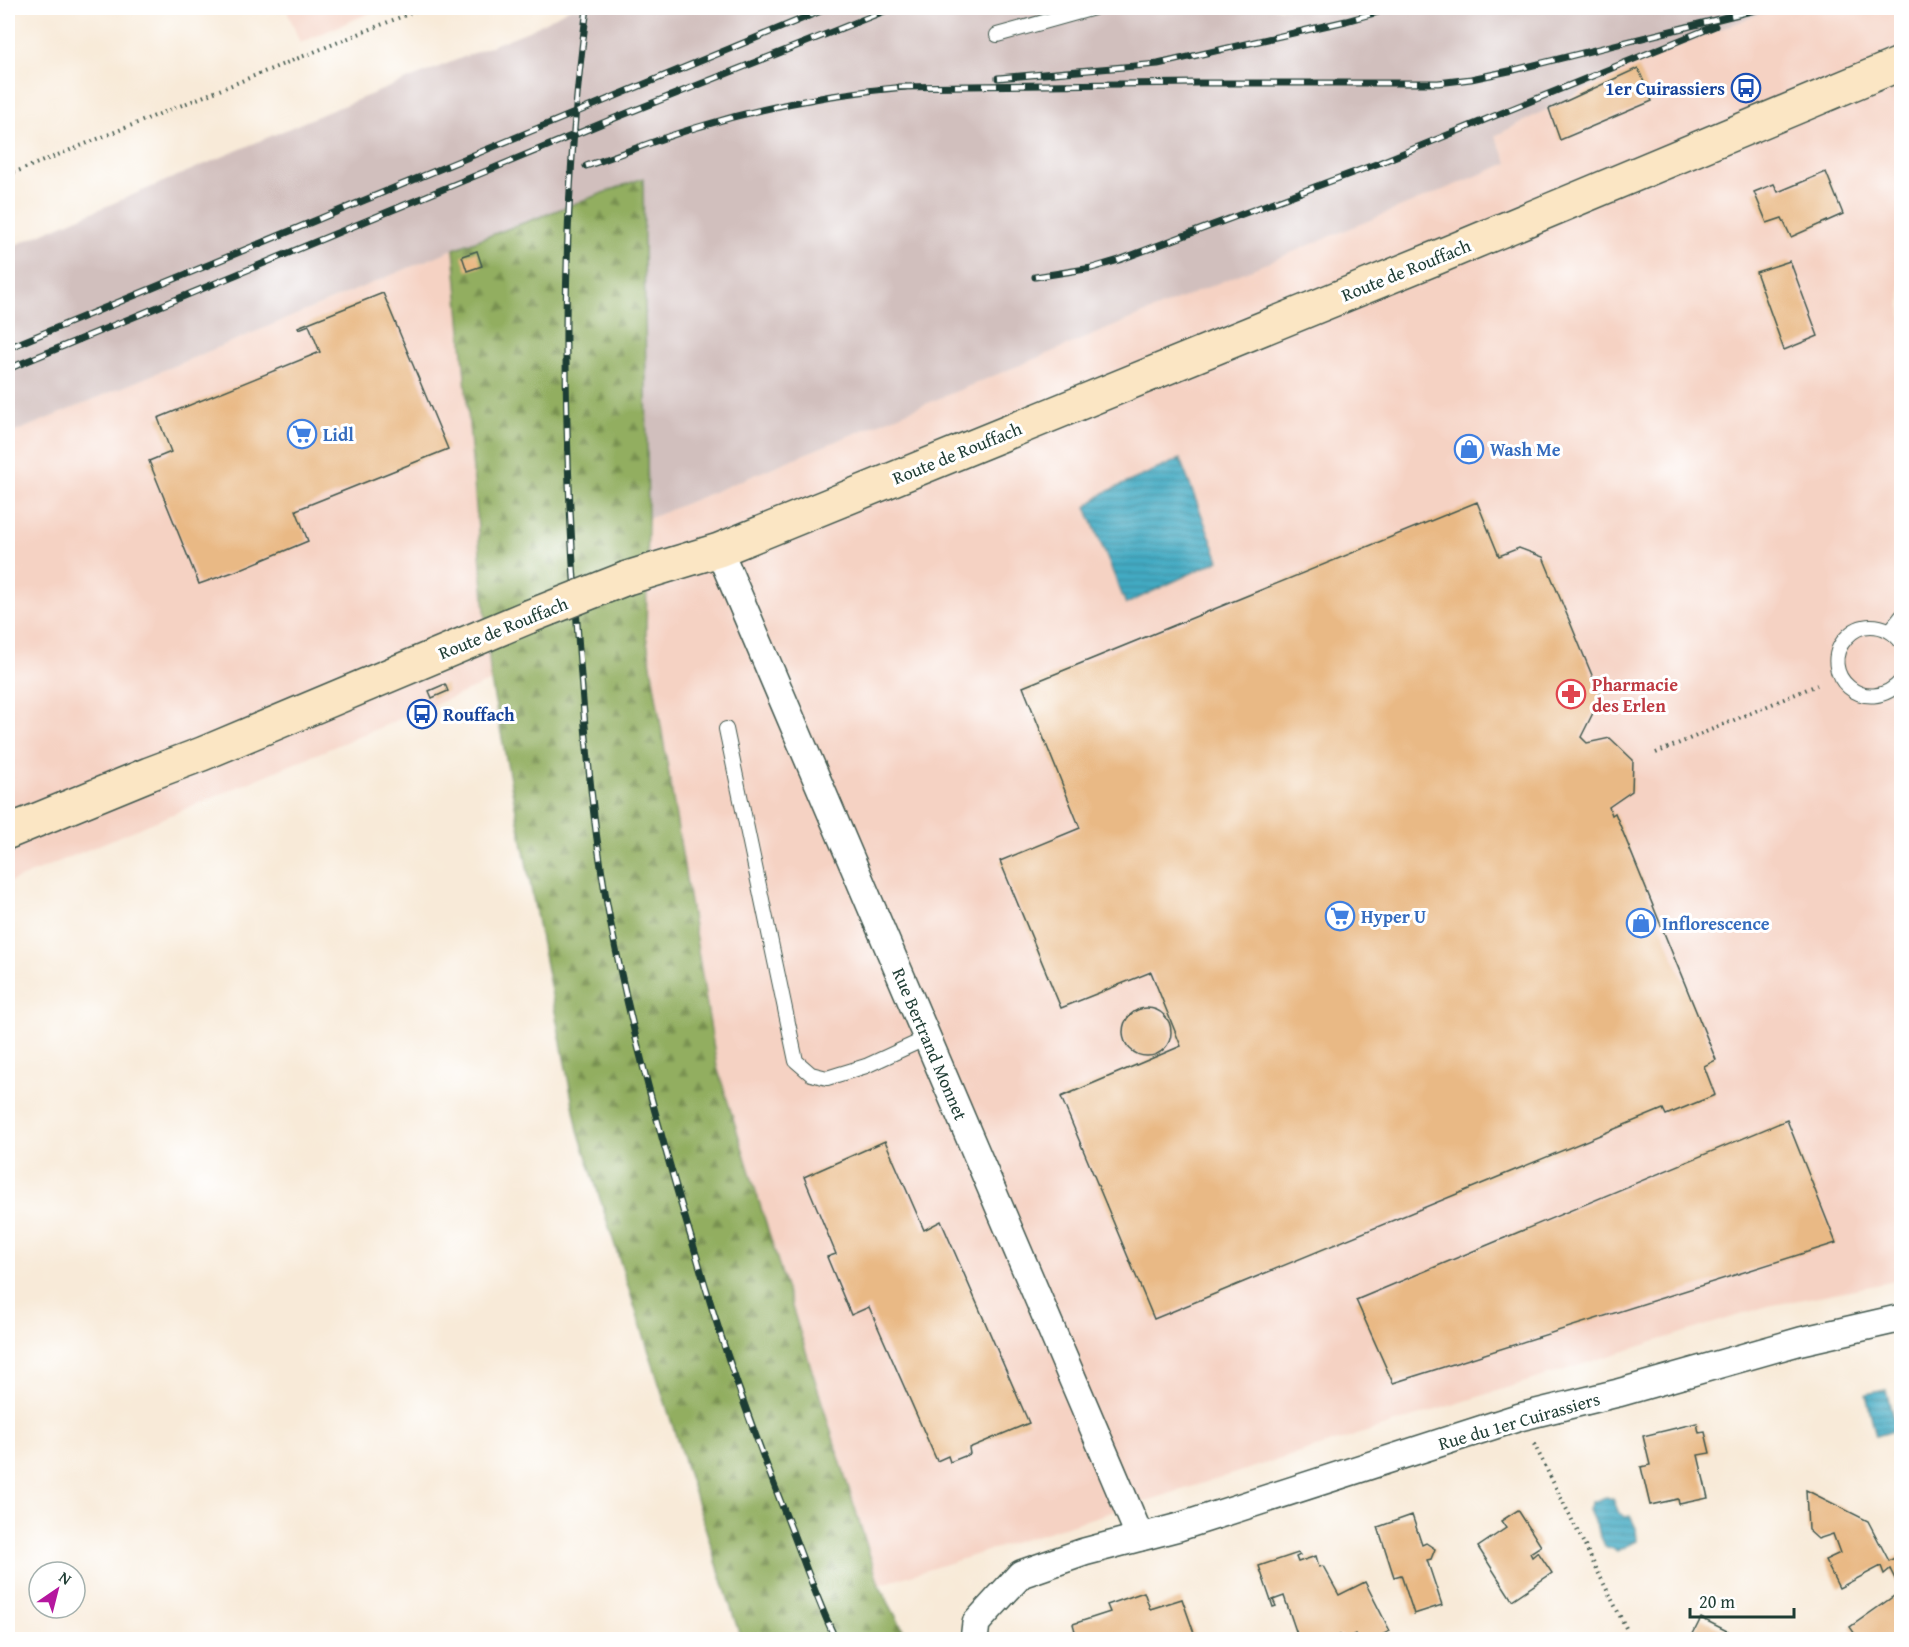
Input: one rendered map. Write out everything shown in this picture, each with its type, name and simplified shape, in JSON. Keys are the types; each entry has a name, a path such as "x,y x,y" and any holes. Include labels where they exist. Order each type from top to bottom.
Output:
{"main road":[{"name":"Route de Rouffach","path":"8,832 202,754 528,617 627,578 718,550 1438,257 1902,63"}],"street":[{"name":"Rue Bertrand Monnet","path":"718,550 1140,1537"},
{"name":"Rue du 1er Cuirassiers","path":"974,1640 976,1623 1020,1574 1084,1552 1179,1527 1520,1417 1617,1393 1801,1341 1902,1318"}],"lane":[{"path":"997,35 1094,8"},
{"path":"1890,631 1902,616"},
{"path":"1902,643 1890,631 1869,626 1858,628 1849,634 1841,643 1837,654 1840,676 1854,691 1875,696 1894,688 1902,680"},
{"path":"726,729 796,1061 812,1074 827,1078 866,1066 927,1038"}],"path":[{"path":"8,175 423,8"},
{"path":"1656,753 1840,676"},
{"path":"1520,1417 1632,1640"}],"shaded area":[{"path":"286,8 381,8 300,43"},
{"path":"570,8 1782,8 1759,14 1643,60 1495,136 1508,163 648,519 643,178 454,249 8,435 8,248 325,113 531,30"},
{"path":"1782,8 1901,8 1901,1280 1768,1306 879,1585 717,1067 646,635 648,519 1507,163 1495,136 1643,60 1759,14"},
{"path":"454,249 491,681 8,883 8,435"}],"green space":[{"path":"643,178 648,519 646,635 717,1067 879,1585 908,1639 741,1639 578,1130 491,681 454,249"}],"water":[{"path":"1180,459 1219,560 1126,604 1086,507 1104,493"},
{"path":"1886,1390 1893,1418 1899,1416 1901,1429 1876,1436 1866,1394"},
{"path":"1606,1497 1613,1499 1619,1513 1625,1517 1630,1516 1636,1528 1637,1541 1617,1551 1605,1546 1589,1510 1592,1502"}],"building":[{"path":"1638,68 1652,101 1560,140 1549,109"},
{"path":"1826,172 1843,214 1791,237 1782,218 1767,223 1754,192 1774,184 1778,192"},
{"path":"477,251 482,266 467,271 462,256"},
{"path":"1790,261 1818,336 1784,350 1756,272"},
{"name":"Lidl","path":"383,293 448,449 296,510 308,541 199,584 149,461 171,452 158,418 320,352 309,325 299,329 298,327"},
{"name":"Hyper U","path":"1477,502 1499,556 1519,548 1543,557 1601,697 1581,737 1587,743 1610,738 1633,760 1632,791 1609,807 1612,815 1615,813 1716,1060 1704,1066 1715,1095 1666,1115 1663,1109 1154,1319 1061,1097 1181,1046 1151,972 1061,1008 1000,861 1080,828 1023,687"},
{"path":"445,684 448,691 432,698 429,691"},
{"path":"1142,1008 1152,1008 1164,1015 1171,1027 1171,1037 1164,1049 1152,1056 1142,1056 1127,1045 1123,1037 1123,1027 1134,1012"},
{"path":"1787,1120 1836,1243 1393,1383 1356,1300"},
{"path":"885,1141 924,1230 941,1221 1029,1423 969,1448 970,1454 950,1462 948,1456 937,1461 869,1307 851,1315 827,1257 836,1254 804,1177"},
{"path":"1697,1423 1699,1433 1705,1432 1710,1453 1698,1455 1708,1498 1679,1504 1678,1499 1650,1505 1641,1467 1650,1465 1643,1436"},
{"path":"1806,1490 1868,1521 1889,1561 1902,1554 1902,1633 1892,1640 1859,1640 1850,1627 1901,1591 1890,1569 1884,1574 1881,1566 1839,1588 1825,1560 1840,1553 1833,1534 1818,1539 1808,1530"},
{"path":"1518,1510 1541,1546 1530,1553 1532,1557 1538,1552 1552,1573 1512,1600 1478,1547 1506,1528 1501,1521"},
{"path":"1412,1515 1422,1545 1426,1543 1435,1549 1431,1559 1427,1560 1442,1605 1414,1614 1401,1575 1394,1577 1378,1527"},
{"path":"1298,1553 1300,1555 1296,1557 1298,1562 1316,1556 1319,1567 1323,1566 1339,1595 1365,1582 1390,1631 1372,1640 1358,1640 1355,1634 1344,1640 1340,1635 1336,1637 1337,1640 1299,1640 1284,1596 1273,1600 1276,1606 1273,1607 1259,1566"},
{"path":"1144,1592 1150,1609 1182,1599 1194,1633 1173,1640 1056,1640 1055,1637 1075,1631 1073,1624 1110,1612 1107,1605"},
{"path":"1701,1618 1745,1640 1690,1640"}],"railway":[{"path":"587,8 572,164 568,243 566,400 581,672 598,849 610,920 639,1049 708,1295 754,1431 836,1640"},
{"path":"8,348 828,8"},
{"path":"8,369 615,118 892,8"},
{"path":"998,78 1158,64 1393,8"},
{"path":"899,87 1195,83 1438,83 1514,70 1763,8"},
{"path":"1035,277 1092,268 1119,260 1379,163 1715,26"},
{"path":"586,166 721,120 825,97 905,87"}],"place":[{"name":"1er Cuirassiers","path":"1746,88"},
{"name":"Lidl","path":"302,434"},
{"name":"Wash Me","path":"1469,449"},
{"name":"Pharmacie des Erlen","path":"1571,694"},
{"name":"Rouffach","path":"422,714"},
{"name":"Hyper U","path":"1340,916"},
{"name":"Inflorescence","path":"1641,923"}]}
